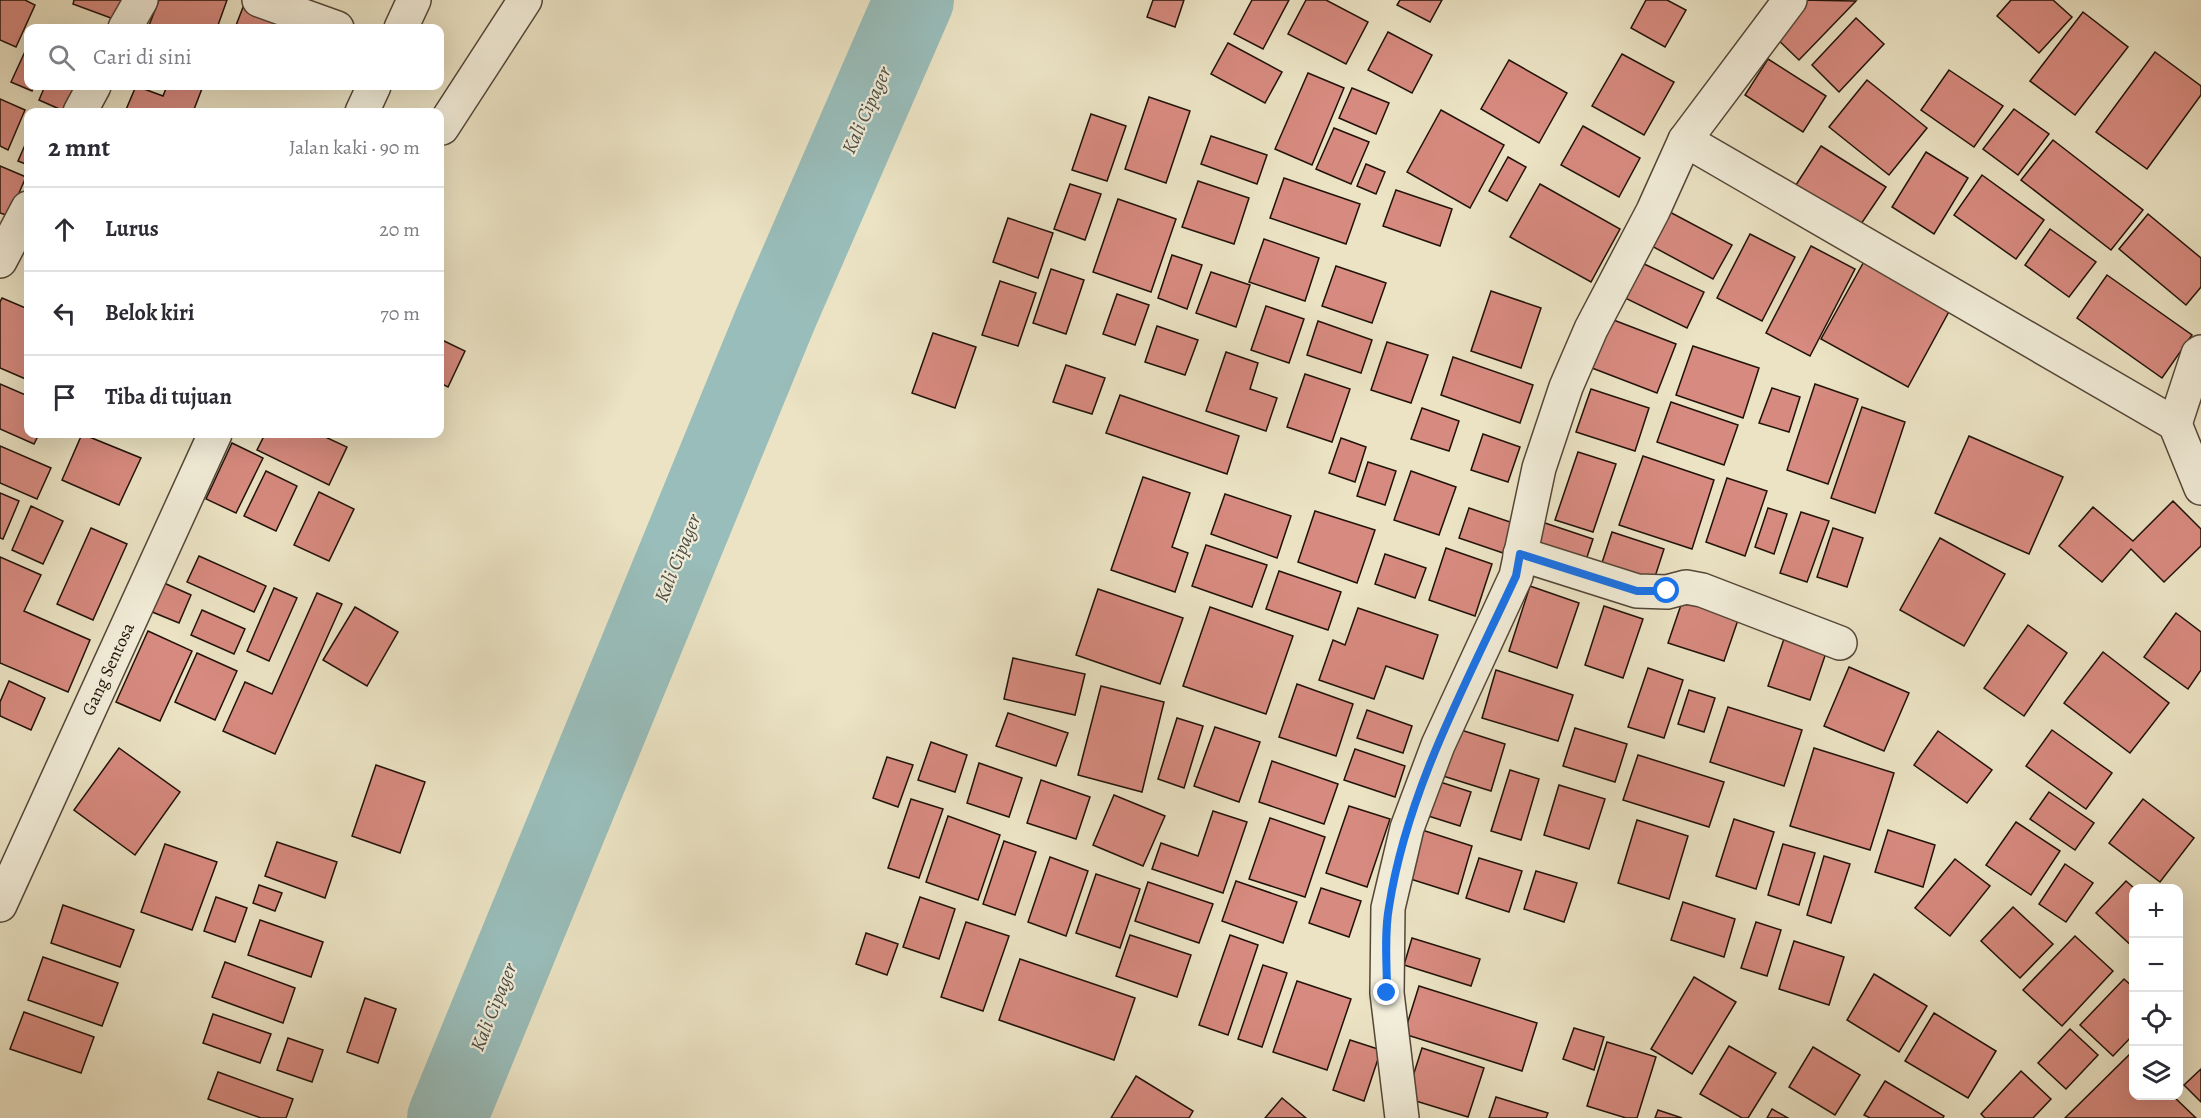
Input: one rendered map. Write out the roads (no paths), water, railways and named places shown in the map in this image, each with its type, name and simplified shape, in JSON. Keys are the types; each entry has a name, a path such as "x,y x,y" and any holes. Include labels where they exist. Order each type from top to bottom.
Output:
{"street":[{"path":"127,24 141,0"},
{"path":"259,0 326,24"},
{"path":"403,24 414,0"},
{"path":"444,125 525,0"},
{"path":"1402,1118 1387,993 1388,908 1410,818 1438,745 1516,576 1539,468 1566,387 1591,329 1653,211 1685,140 1790,0"},
{"path":"82,108 92,90"},
{"path":"364,108 372,90"},
{"path":"1685,140 2175,424 2201,488"},
{"path":"0,261 24,216"},
{"path":"2175,424 2198,354 2201,352"},
{"name":"Gang Sentosa","path":"0,905 213,438"},
{"path":"1520,554 1637,591 1667,591 1686,587 1701,590 1840,644"}],"waterway":[{"name":"Kali Cipager","path":"447,1118 777,315 914,0"}]}
